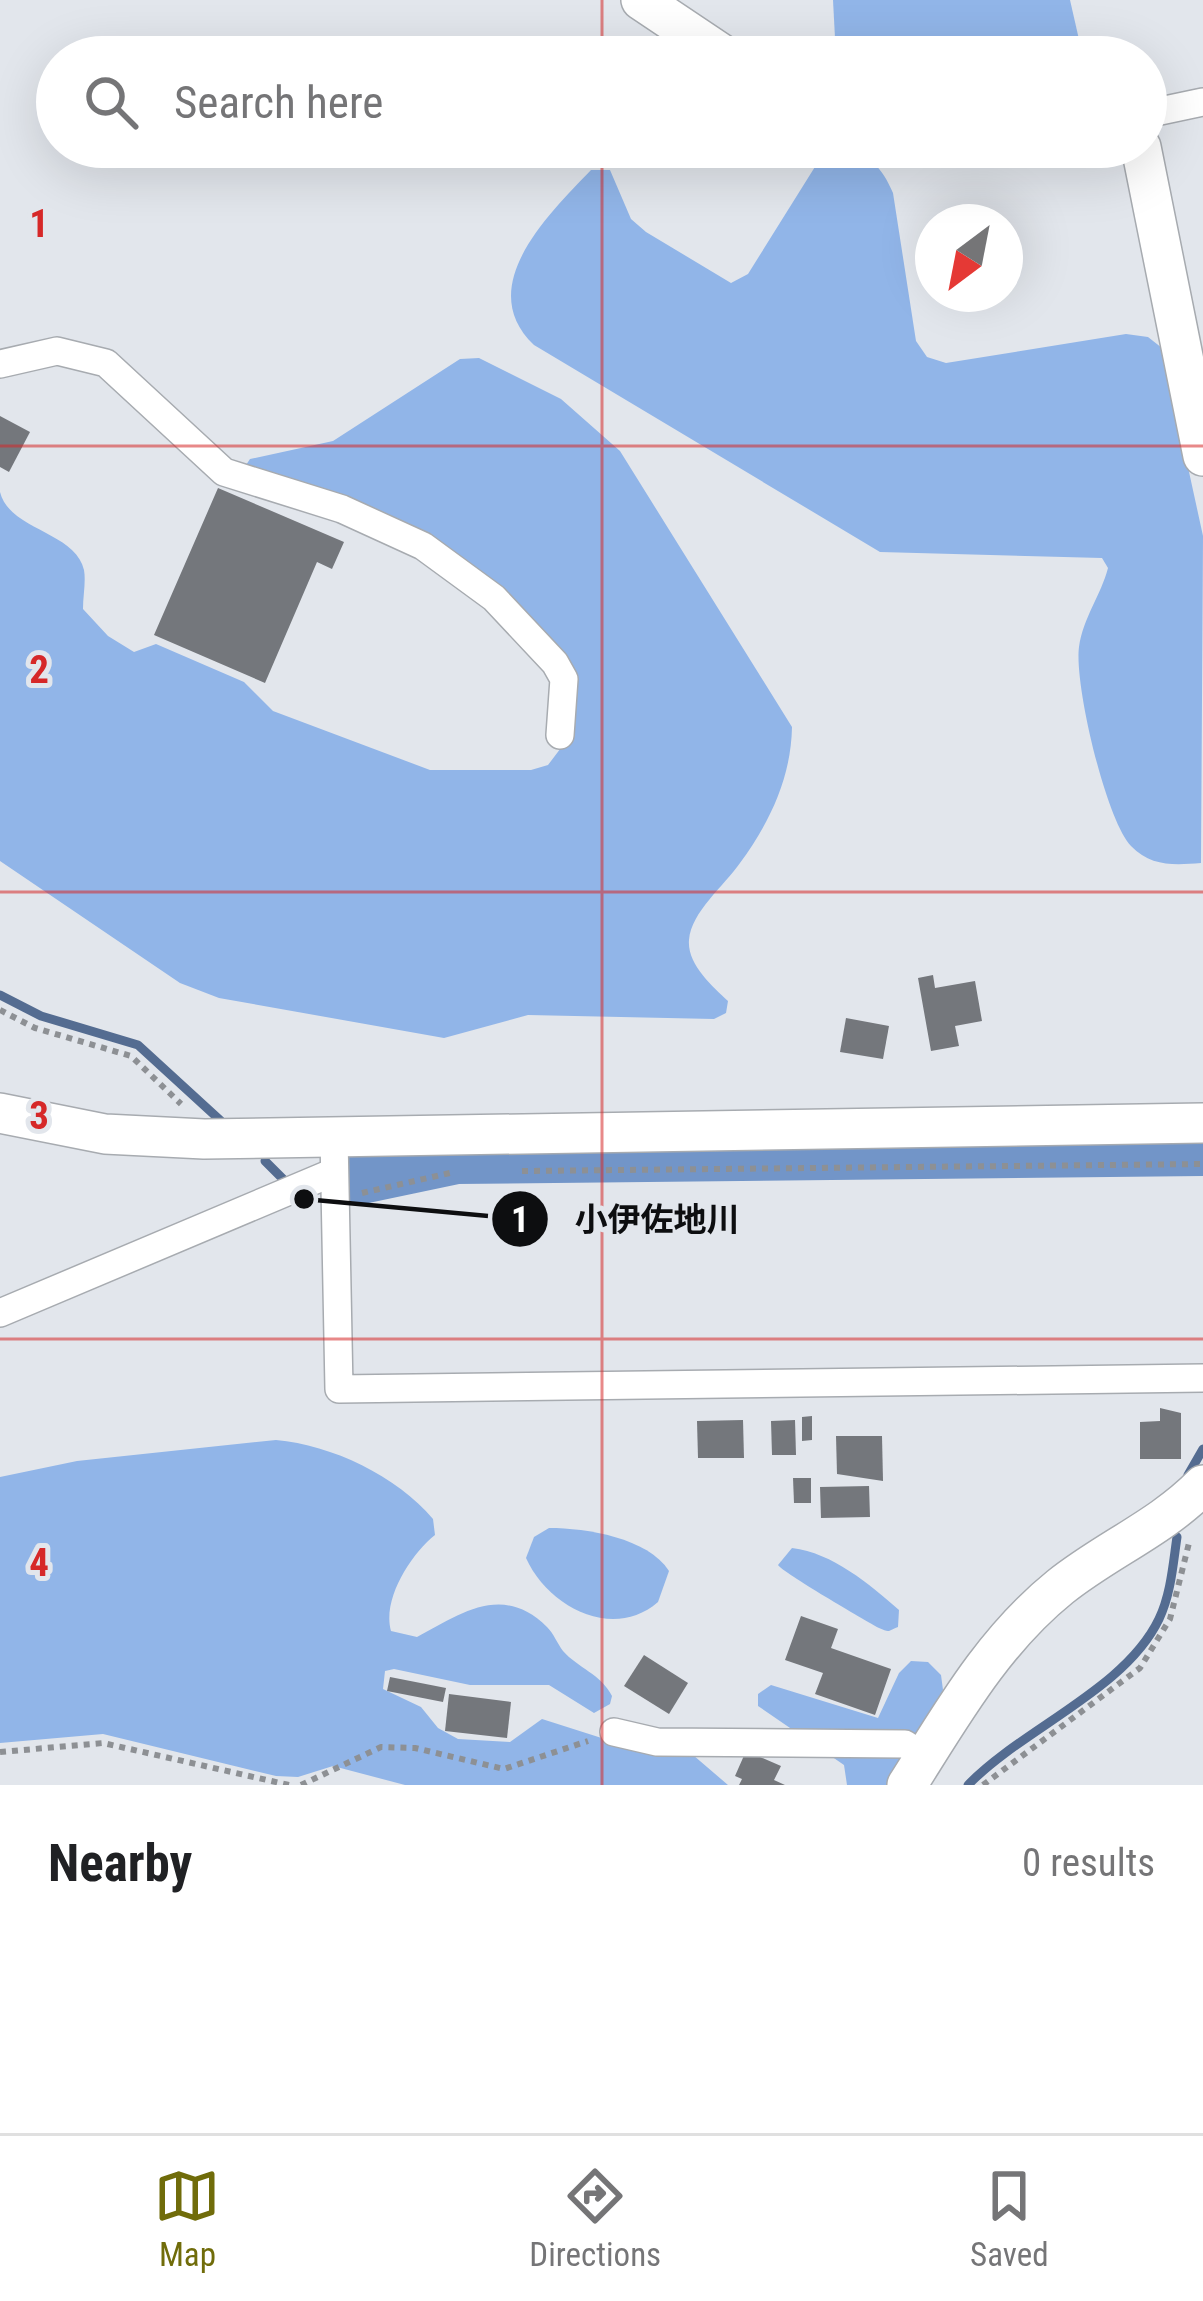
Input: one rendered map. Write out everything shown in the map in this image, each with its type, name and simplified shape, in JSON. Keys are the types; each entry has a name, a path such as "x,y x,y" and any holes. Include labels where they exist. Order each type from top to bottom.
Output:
{"street":[{"path":"641,0 695,36"},
{"path":"1167,109 1203,102"},
{"path":"1145,168 1203,456"},
{"path":"0,364 57,351 91,356 106,363 224,472 383,526 460,571 555,663 565,698 560,735"},
{"path":"0,1113 105,1134 195,1139 335,1176 1203,1123"},
{"path":"0,1313 335,1176"},
{"path":"335,1176 339,1389 1203,1378"},
{"path":"916,1771 986,1663 1032,1611 1085,1568 1192,1496"},
{"path":"614,1732 658,1742 905,1744 916,1771"}],"path":[{"path":"0,1010 35,1028 131,1056 191,1114 195,1139"},
{"path":"503,1171 1203,1164"},
{"path":"335,1176 457,1172"},
{"path":"982,1785 1126,1681 1152,1653 1170,1619 1193,1524 1192,1496"},
{"path":"301,1785 381,1747 416,1748 504,1769 614,1732"},
{"path":"0,1752 103,1743 289,1785"}],"shaded area":[{"path":"833,0 1070,0 1078,36 835,36"},
{"path":"814,168 878,168 893,193 916,341 927,357 946,363 1126,334 1148,337 1162,348 1203,536 1201,863 1164,863 1139,853 1121,832 1102,781 1087,719 1079,647 1108,568 1102,558 880,552 534,345 517,323 511,300 514,276 538,230 591,170 610,170 631,219 646,232 731,283 748,274"},
{"path":"479,358 561,399 620,451 792,727 788,764 769,815 691,930 689,949 696,966 728,1001 726,1013 714,1019 528,1015 444,1038 219,998 180,983 0,861 0,492 16,515 78,557 85,575 83,609 108,636 134,652 156,644 244,682 273,711 430,770 531,770 548,765 570,736 576,699 502,590 244,468 250,459 333,441 460,359"},
{"path":"276,1440 319,1448 362,1465 401,1489 433,1519 435,1535 408,1565 395,1592 391,1631 417,1637 465,1612 514,1606 547,1627 563,1651 612,1696 610,1704 594,1713 549,1685 470,1685 394,1669 385,1671 383,1689 421,1707 438,1728 458,1739 510,1742 542,1719 611,1741 693,1755 728,1785 405,1785 333,1766 298,1777 276,1776 103,1734 0,1743 0,1477 77,1461"},
{"path":"549,1528 598,1533 647,1550 669,1571 658,1602 621,1618 602,1618 566,1604 536,1576 526,1558 534,1537"},
{"path":"792,1548 822,1556 863,1580 899,1610 898,1627 879,1628 783,1569 778,1565"},
{"path":"911,1661 928,1662 941,1675 943,1690 887,1785 847,1785 844,1765 758,1706 758,1694 771,1685 878,1718 899,1673"}],"building":[{"path":"0,416 30,432 9,472 0,467"},
{"path":"218,488 344,542 332,569 317,562 265,683 154,635"},
{"path":"933,975 935,988 975,981 982,1021 955,1026 959,1046 931,1051 918,978"},
{"path":"846,1018 889,1026 883,1059 840,1052"},
{"path":"1160,1408 1181,1413 1181,1459 1140,1459 1140,1422 1160,1421"},
{"path":"812,1416 812,1440 802,1441 802,1417"},
{"path":"743,1420 744,1458 698,1458 697,1421"},
{"path":"795,1420 796,1455 772,1455 771,1421"},
{"path":"836,1436 882,1436 883,1481 837,1474"},
{"path":"793,1478 811,1478 811,1503 794,1503"},
{"path":"869,1486 870,1517 821,1518 820,1487"},
{"path":"801,1616 838,1629 831,1648 891,1669 875,1715 815,1694 823,1673 785,1660"},
{"path":"644,1655 688,1683 669,1714 624,1686"},
{"path":"390,1677 446,1688 443,1702 387,1691"},
{"path":"449,1694 511,1702 507,1738 445,1731"},
{"path":"746,1751 781,1766 774,1780 785,1785 739,1785 742,1779 735,1776"}],"waterway":[{"path":"0,995 41,1016 138,1045 221,1121"},
{"path":"356,1178 456,1157 1203,1149"},
{"path":"265,1161 284,1180"},
{"path":"337,1186 356,1178"},
{"path":"1188,1475 1203,1449"},
{"path":"968,1785 1098,1688 1143,1644 1166,1599 1177,1537"}],"place":[{"name":"小伊佐地川","path":"304,1199"}]}
